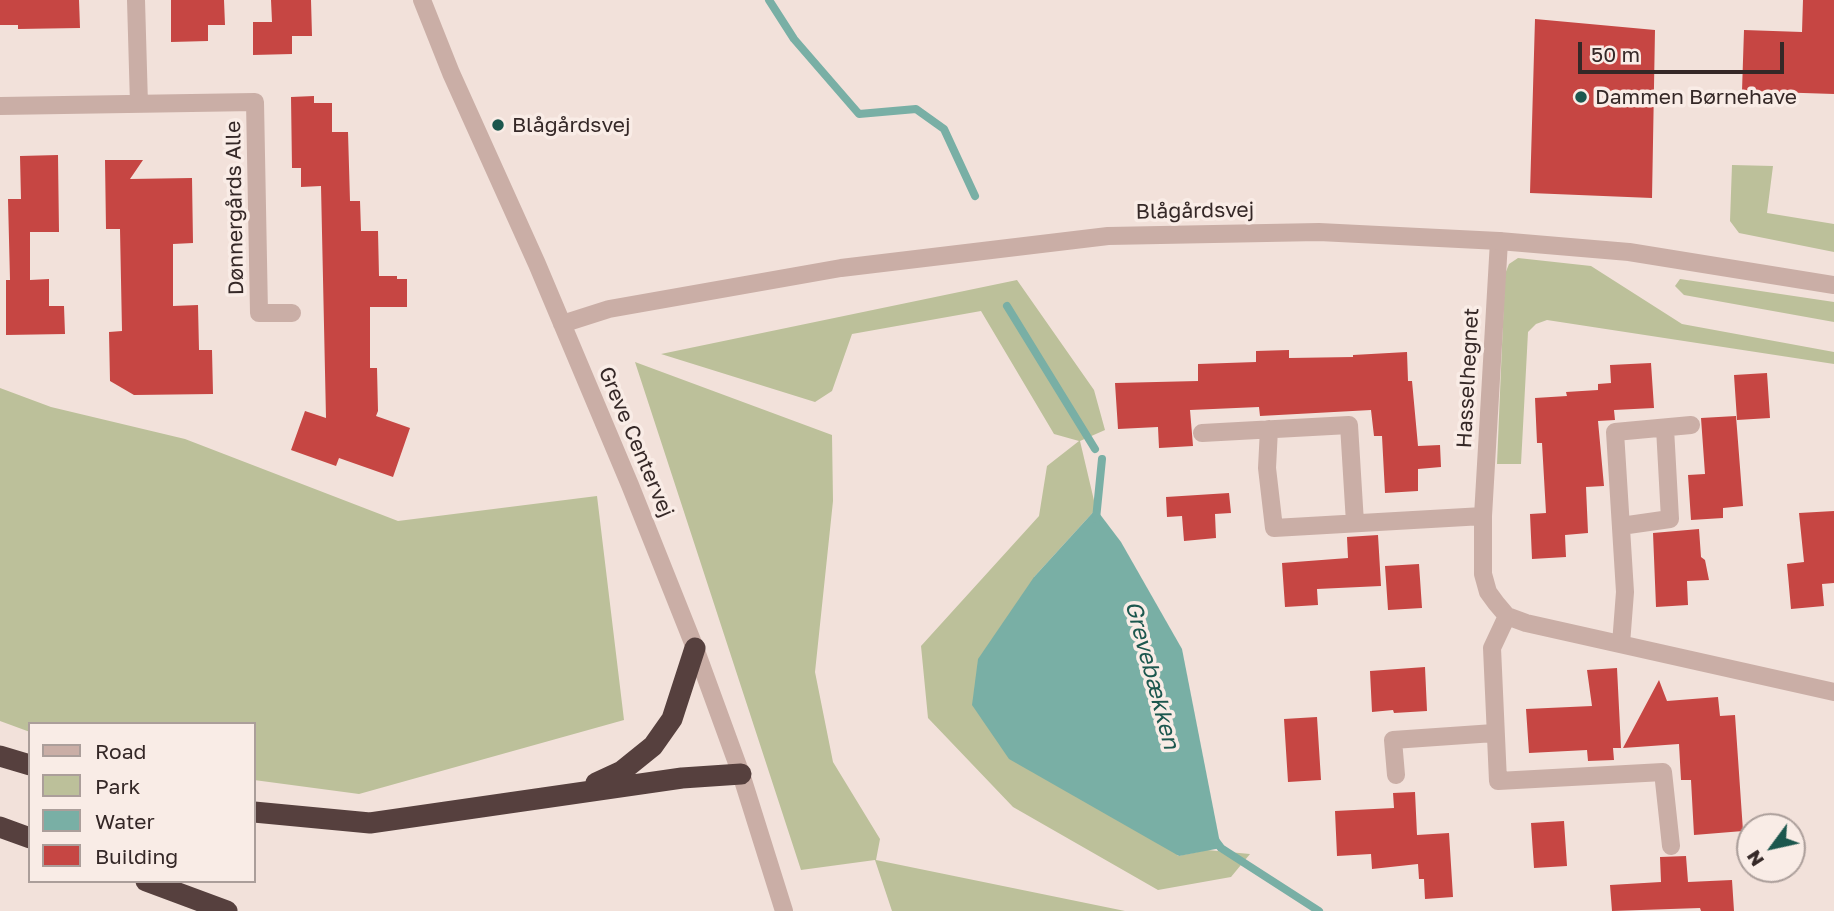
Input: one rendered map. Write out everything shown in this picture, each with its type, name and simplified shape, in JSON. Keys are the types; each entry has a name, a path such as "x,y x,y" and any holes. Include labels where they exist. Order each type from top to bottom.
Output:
{"highway":[{"path":"572,794 622,771 653,746 672,719 695,648"},
{"path":"0,756 28,764"},
{"path":"256,812 370,823 682,778 741,774"},
{"path":"0,827 28,837"},
{"path":"151,883 227,911"}],"street":[{"path":"136,0 139,104"},
{"name":"Greve Centervej","path":"422,0 451,73 631,485 741,774 784,911"},
{"name":"Dønnergårds Alle","path":"0,106 255,102 259,313 292,313"},
{"name":"Blågårdsvej","path":"562,324 609,309 841,268 1108,236 1319,232 1499,241 1629,252 1834,285"},
{"name":"Hasselhegnet","path":"1499,241 1483,516 1483,574 1488,592 1507,616"},
{"path":"1202,433 1349,425 1355,523"},
{"path":"1622,644 1625,592 1615,432 1691,425"},
{"path":"1621,526 1670,519 1665,428"},
{"path":"1269,429 1267,468 1274,528 1483,516"},
{"path":"1671,846 1663,772 1497,782 1492,648 1507,616 1526,623 1834,692"},
{"path":"1396,775 1393,740 1494,733"}],"green space":[{"path":"1732,165 1773,166 1767,213 1834,224 1834,252 1739,233 1730,221"},
{"path":"1518,258 1591,266 1682,324 1834,352 1834,364 1547,320 1536,324 1528,332 1521,464 1497,464 1505,274 1509,264"},
{"path":"1680,279 1834,302 1834,322 1684,295 1675,286"},
{"path":"1017,280 1094,390 1105,430 1080,441 1096,509 1034,577 1178,856 1207,850 1250,854 1231,877 1158,890 1013,807 928,718 921,646 1039,516 1047,466 1079,441 1054,434 981,311 852,334 832,391 815,402 661,354"},
{"path":"635,362 832,435 833,501 815,672 833,762 880,839 876,860 1125,911 892,911 875,860 801,870"},
{"path":"0,388 51,407 185,439 398,521 597,496 624,720 359,794 256,780 256,722 28,722 28,731 0,721"}],"water":[{"path":"1096,509 1121,542 1182,649 1221,848 1179,856 1009,759 972,705 978,659 1034,577"}],"building":[{"path":"0,0 79,0 80,28 18,29 18,25 0,25"},
{"path":"171,0 224,0 225,25 208,25 208,41 171,42"},
{"path":"271,0 311,0 312,36 292,36 292,54 253,55 253,22 272,22"},
{"path":"1803,0 1834,0 1834,94 1742,91 1744,30 1802,32"},
{"path":"1535,19 1655,30 1652,198 1530,193"},
{"path":"314,96 314,103 332,103 332,132 348,132 350,201 360,201 361,231 378,231 379,276 407,279 407,307 370,307 370,368 377,368 376,416 410,428 393,477 339,458 336,466 291,450 305,411 326,418 321,186 301,187 301,168 292,168 291,97"},
{"path":"58,155 59,232 30,232 30,280 49,279 49,306 64,306 65,334 6,335 6,280 10,280 8,199 21,199 20,156"},
{"path":"105,160 143,160 130,179 192,178 193,243 173,244 173,306 198,305 199,350 212,350 213,394 134,395 110,381 109,332 122,331 120,229 106,229"},
{"path":"1289,350 1289,358 1353,357 1407,352 1408,381 1412,381 1418,446 1440,445 1441,467 1418,469 1418,491 1385,493 1382,436 1374,436 1371,410 1260,416 1259,407 1190,410 1193,446 1159,448 1158,427 1118,429 1115,383 1198,381 1198,364 1256,362 1256,351"},
{"path":"1651,363 1654,408 1614,410 1615,420 1598,421 1604,486 1586,487 1588,533 1565,535 1566,557 1532,559 1530,514 1546,513 1542,443 1537,443 1535,398 1598,390 1598,384 1611,383 1610,365"},
{"path":"1767,373 1770,418 1737,420 1734,375"},
{"path":"1736,416 1743,506 1723,508 1723,518 1691,520 1688,475 1705,474 1701,418"},
{"path":"1229,493 1231,513 1215,514 1216,538 1184,541 1182,516 1167,517 1166,497"},
{"path":"1834,511 1834,583 1822,584 1824,606 1791,609 1787,564 1804,562 1799,513"},
{"path":"1699,529 1701,557 1705,560 1709,580 1687,581 1688,605 1656,607 1653,533"},
{"path":"1378,535 1381,586 1317,589 1318,605 1285,607 1282,563 1348,558 1347,537"},
{"path":"1419,564 1422,608 1388,610 1385,566"},
{"path":"1425,667 1427,711 1372,712 1370,671"},
{"path":"1617,668 1621,748 1613,748 1614,760 1588,761 1587,750 1529,753 1526,709 1592,706 1587,670"},
{"path":"1659,680 1667,701 1718,697 1720,716 1735,715 1742,813 1736,813 1736,832 1694,835 1691,780 1681,780 1679,744 1623,748"},
{"path":"1317,717 1321,780 1288,782 1284,719"},
{"path":"1415,792 1417,835 1449,833 1453,897 1425,899 1424,879 1419,879 1418,864 1372,869 1371,854 1337,856 1335,811 1394,808 1393,793"},
{"path":"1564,821 1567,866 1534,868 1531,823"},
{"path":"1686,856 1688,882 1732,880 1734,911 1701,911 1700,908 1612,911 1610,885 1661,882 1660,857"}],"waterway":[{"name":"Grevebækken","path":"769,0 794,39 859,114 916,109 944,129 975,196"},
{"name":"Grevebækken","path":"1007,306 1095,449"},
{"name":"Grevebækken","path":"1096,519 1102,459"},
{"name":"Grevebækken","path":"1215,840 1221,848 1319,911"}],"place":[{"name":"Dammen Børnehave","path":"1581,97"},
{"name":"Blågårdsvej","path":"498,125"}]}
